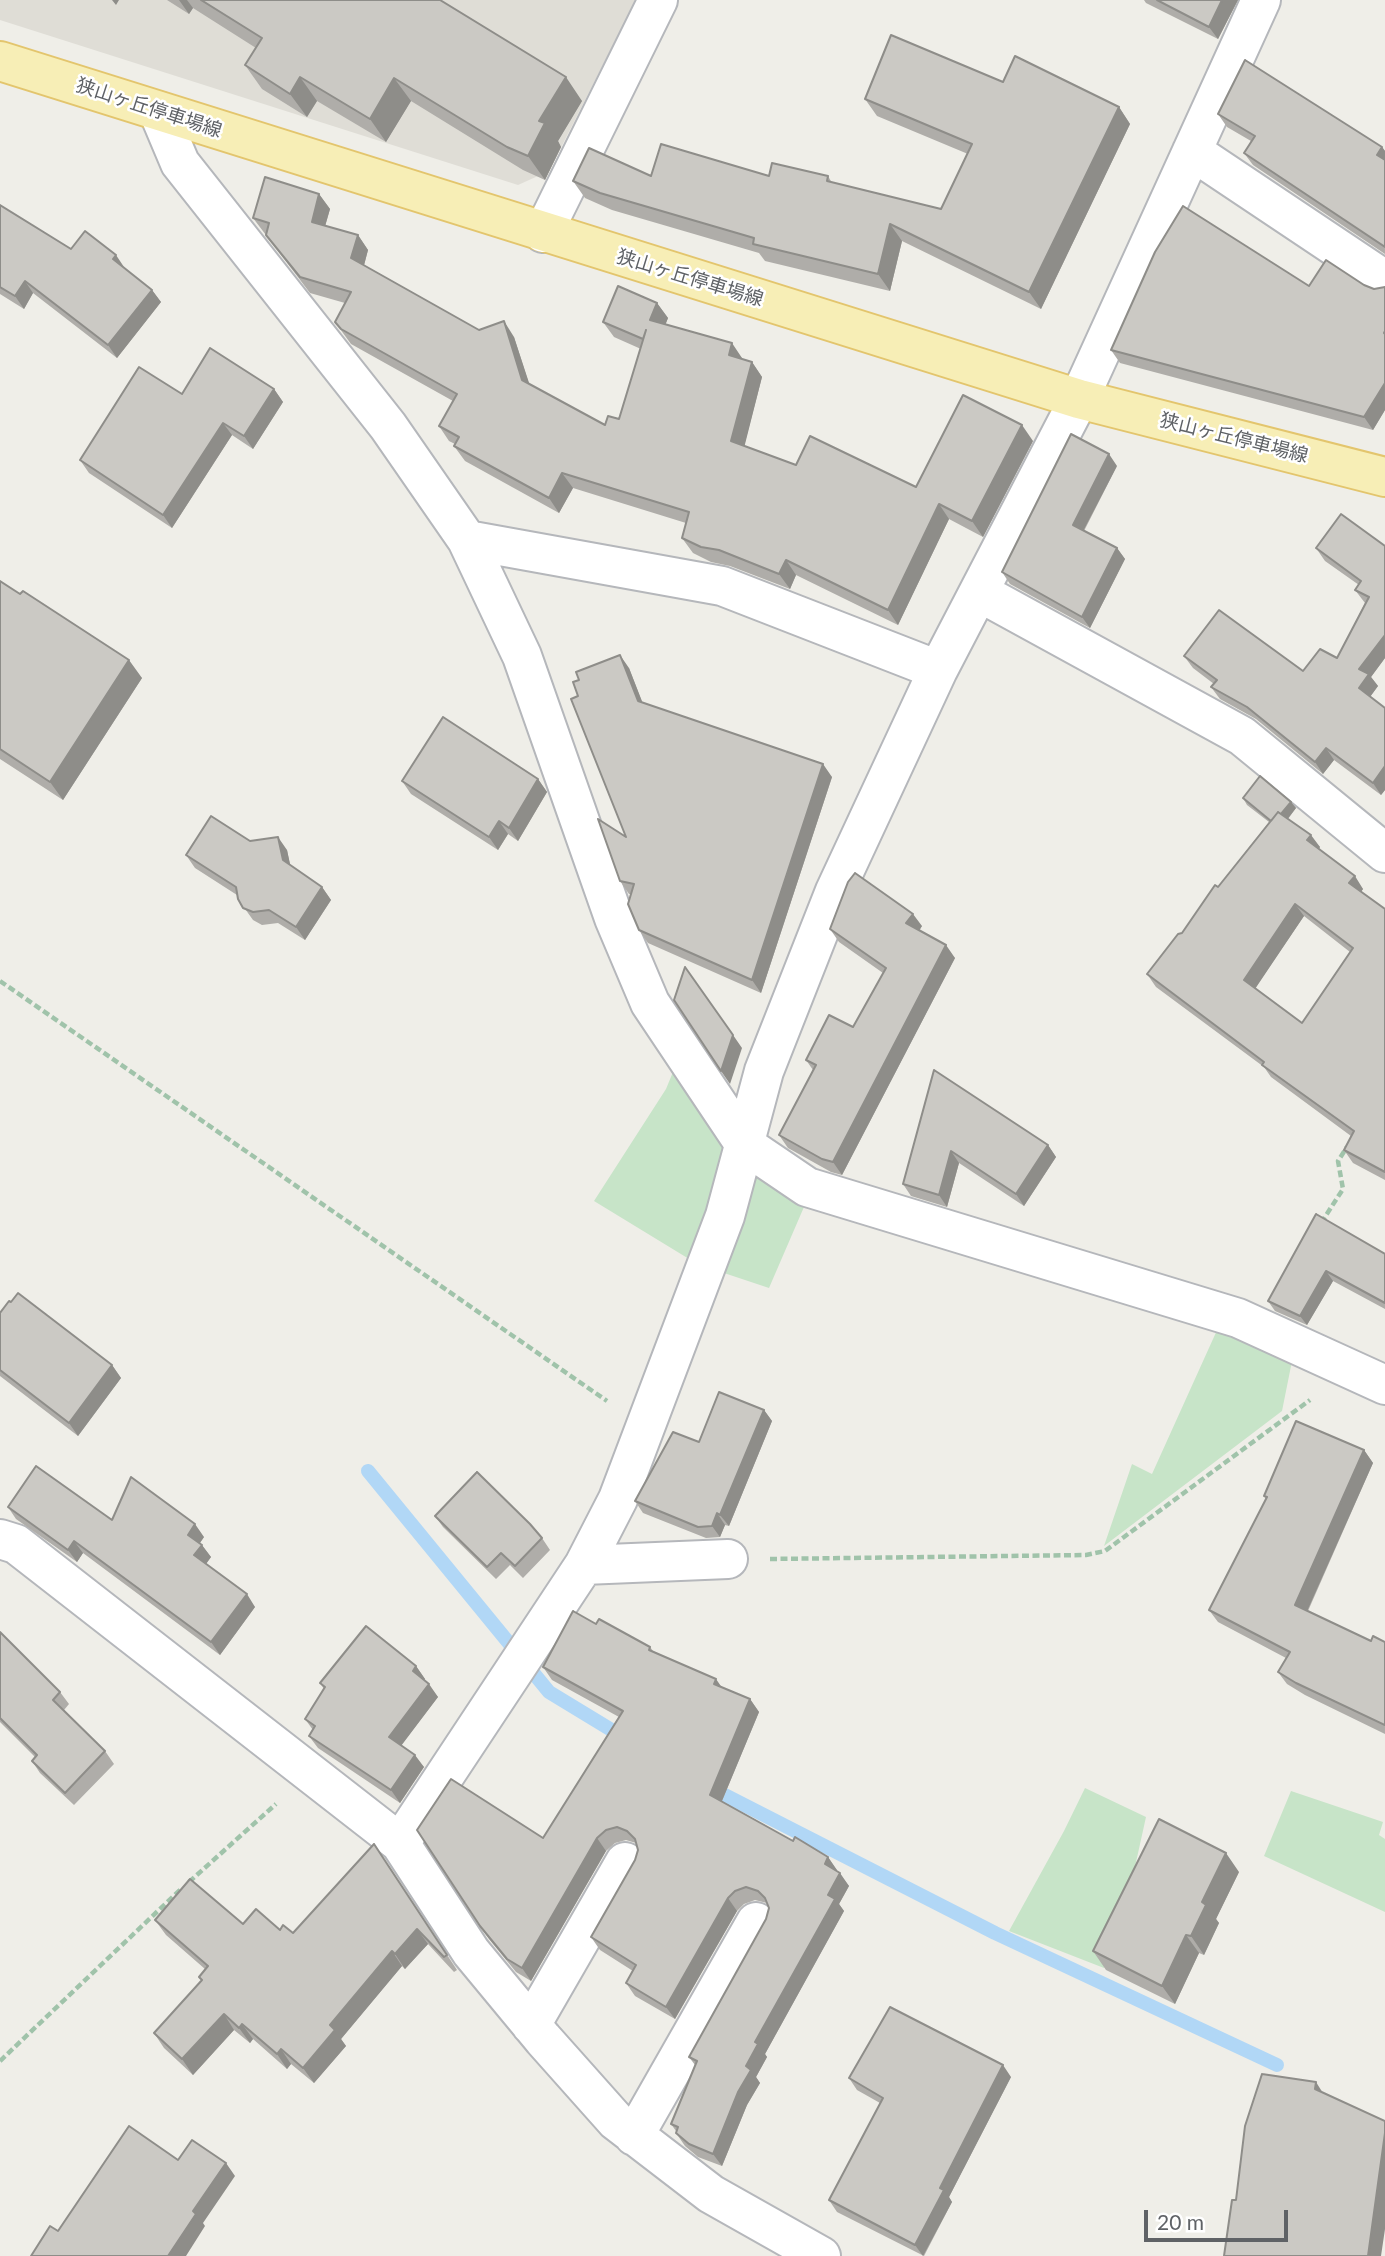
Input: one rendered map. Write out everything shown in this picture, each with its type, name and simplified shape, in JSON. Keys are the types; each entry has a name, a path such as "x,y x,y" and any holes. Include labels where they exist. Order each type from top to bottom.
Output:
{"main road":[{"name":"狭山ヶ丘停車場線","path":"0,61 1079,399 1383,471"}],"street":[{"path":"543,233 659,0"},
{"path":"400,1843 584,1565 618,1499 725,1216 764,1071 835,891 938,670 1079,399 1261,0"},
{"path":"158,111 180,163 388,426 467,540 522,656 614,918 650,1003 745,1145 807,1187 1238,1318 1369,1377"},
{"path":"1192,151 1385,280"},
{"path":"467,540 723,586 938,670"},
{"path":"979,592 1242,736 1385,853"},
{"path":"0,1539 16,1544 400,1843 471,1952 616,2121 711,2194 821,2256"},
{"path":"584,1565 727,1559"},
{"path":"531,2025 625,1862"},
{"path":"635,2136 756,1922"}],"path":[{"path":"0,981 645,1427"},
{"path":"1313,1234 1343,1189 1338,1161 1351,1141"},
{"path":"727,1559 1086,1555 1105,1551 1369,1377"},
{"path":"0,2061 248,1827 312,1774"}],"shaded area":[{"path":"0,0 636,0 549,171 518,185 0,20"}],"green space":[{"path":"673,1072 726,1141 694,1262 594,1201 666,1089"},
{"path":"767,1177 807,1200 769,1288 721,1272 753,1178"},
{"path":"1218,1328 1292,1361 1282,1411 1104,1546 1132,1464 1152,1474"},
{"path":"1085,1788 1146,1817 1121,1930 1104,1968 1009,1931"},
{"path":"1291,1791 1383,1822 1379,1835 1385,1839 1385,1912 1264,1856"}],"building":[{"path":"201,0 440,0 566,77 539,121 545,123 528,156 507,147 394,78 370,119 300,77 290,94 245,65 262,38"},
{"path":"1157,0 1222,0 1209,27"},
{"path":"891,35 1003,82 1015,56 1119,107 1029,292 890,224 878,274 753,244 754,238 600,193 573,181 589,148 651,176 661,144 769,176 772,163 828,176 827,181 941,209 972,144 865,99"},
{"path":"1245,60 1382,147 1377,155 1385,160 1385,247 1244,153 1255,136 1218,114"},
{"path":"265,177 319,194 312,222 358,235 351,258 479,330 504,321 522,380 605,425 608,416 619,419 646,330 643,339 603,322 618,286 657,303 650,320 732,343 729,355 752,362 731,441 796,465 810,436 916,487 963,395 1022,425 972,521 939,504 888,610 786,560 779,574 682,538 689,512 562,473 549,498 454,446 459,437 439,426 457,394 341,329 335,322 351,292 300,277 266,235 269,223 253,218"},
{"path":"0,205 71,249 85,231 116,255 113,259 152,290 108,345 25,281 15,296 0,287"},
{"path":"1183,206 1309,286 1326,260 1364,285 1374,289 1385,287 1385,383 1364,417 1111,350 1155,252"},
{"path":"210,348 274,389 244,436 223,423 163,515 80,460 139,367 182,394"},
{"path":"1071,434 1109,454 1073,525 1117,548 1082,617 1002,572"},
{"path":"1341,514 1385,546 1385,635 1359,669 1369,674 1359,688 1385,708 1385,766 1373,783 1326,748 1315,762 1247,707 1211,687 1217,680 1184,656 1219,610 1303,671 1320,649 1337,658 1369,597 1355,590 1361,581 1316,548"},
{"path":"0,581 20,594 23,591 129,660 50,782 0,749"},
{"path":"620,655 638,701 823,764 752,980 639,930 628,904 634,884 620,881 598,819 626,837 571,699 578,696 573,682 579,680 576,672"},
{"path":"443,717 538,779 509,828 499,821 489,837 402,781"},
{"path":"1260,776 1291,802 1271,821 1243,798"},
{"path":"1278,812 1311,835 1307,840 1355,876 1349,883 1385,909 1385,1172 1344,1150 1354,1131 1262,1065 1264,1062 1147,974 1178,934 1182,933 1215,885 1218,887","holes":["1295,904 1353,948 1302,1023 1244,980"]},
{"path":"211,816 250,841 278,837 283,860 322,887 296,927 269,910 253,912 243,908 236,887 186,855"},
{"path":"855,873 913,914 906,923 946,945 833,1162 822,1159 779,1135 816,1065 806,1060 829,1015 853,1027 886,968 830,929 848,882"},
{"path":"685,967 733,1035 721,1071 674,1000"},
{"path":"934,1070 1048,1145 1016,1194 951,1151 939,1195 903,1184"},
{"path":"1316,1214 1385,1254 1385,1303 1326,1271 1300,1316 1268,1301"},
{"path":"18,1293 112,1365 69,1423 0,1370 0,1313"},
{"path":"719,1392 764,1410 720,1515 717,1513 712,1526 698,1527 635,1501 673,1432 699,1442"},
{"path":"1296,1421 1364,1450 1295,1605 1371,1641 1373,1636 1385,1642 1385,1725 1278,1672 1290,1652 1209,1610 1267,1497 1264,1496"},
{"path":"36,1466 112,1520 131,1477 195,1524 188,1535 202,1545 194,1555 247,1594 211,1642 74,1541 68,1550 8,1507"},
{"path":"477,1472 542,1538 515,1566 501,1553 487,1567 435,1516"},
{"path":"573,1611 596,1624 599,1619 650,1647 649,1650 716,1679 714,1684 750,1699 710,1795 793,1841 795,1837 828,1857 825,1864 840,1873 828,1895 835,1899 755,2042 758,2044 746,2066 751,2070 738,2092 713,2154 689,2144 676,2133 678,2127 671,2124 697,2061 689,2057 766,1919 769,1908 765,1898 758,1891 746,1887 735,1891 728,1898 666,2007 626,1983 636,1965 591,1937 635,1860 638,1850 635,1839 627,1831 617,1827 606,1830 597,1838 522,1968 507,1959 480,1926 417,1830 451,1779 543,1838 623,1711 543,1667"},
{"path":"366,1626 416,1666 413,1671 429,1684 389,1737 415,1755 391,1790 309,1736 315,1726 305,1719 325,1687 320,1683"},
{"path":"0,1632 60,1692 53,1700 105,1751 65,1793 32,1761 37,1755 0,1718"},
{"path":"1159,1819 1226,1853 1202,1902 1206,1905 1191,1936 1186,1935 1162,1986 1093,1951"},
{"path":"374,1844 447,1955 444,1957 417,1929 395,1954 392,1951 330,2025 335,2030 303,2068 281,2049 277,2054 242,2024 239,2028 224,2014 182,2059 154,2033 202,1980 199,1977 208,1966 155,1920 190,1879 243,1924 256,1909 280,1930 283,1925 293,1933"},
{"path":"890,2007 1003,2065 940,2188 944,2190 915,2245 829,2200 883,2098 849,2078"},
{"path":"1262,2074 1316,2082 1315,2089 1385,2121 1368,2256 1224,2256 1232,2200 1236,2200 1245,2126"},
{"path":"129,2126 178,2160 192,2140 226,2163 193,2211 196,2214 168,2256 31,2256 50,2226 58,2231"}],"waterway":[{"path":"368,1471 549,1692 628,1740"},
{"path":"709,1787 995,1933 1277,2065"}]}
